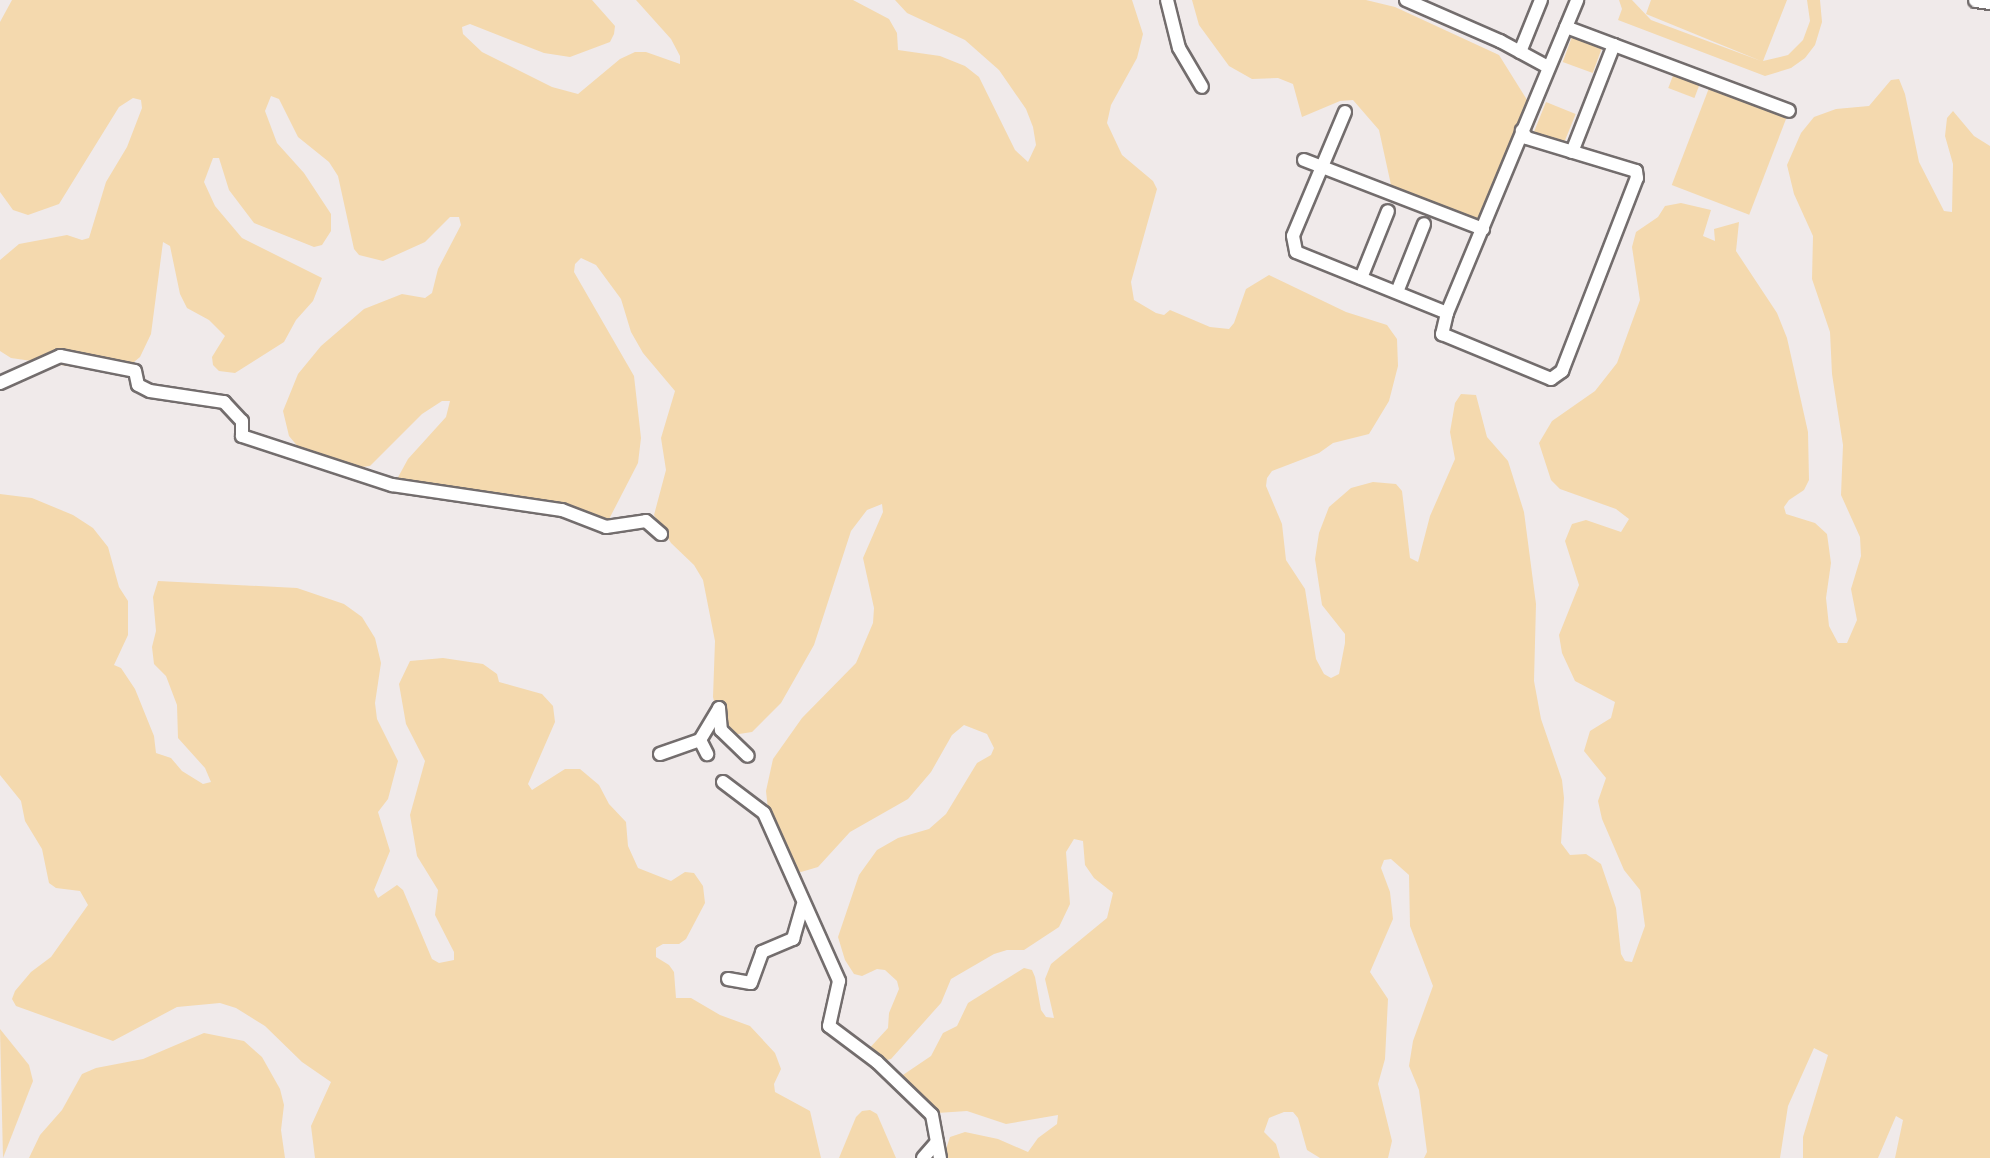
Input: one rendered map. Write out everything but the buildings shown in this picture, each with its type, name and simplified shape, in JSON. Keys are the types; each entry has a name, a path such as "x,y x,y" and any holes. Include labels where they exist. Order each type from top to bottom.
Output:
{"main road":[{"path":"1976,0 1990,2"}],"street":[{"path":"1167,0 1179,48 1202,87"},
{"path":"1406,0 1548,67"},
{"path":"1520,52 1541,0"},
{"path":"1522,131 1527,138 1636,171 1637,178 1562,371 1551,379 1442,334 1447,313 1548,67 1577,0"},
{"path":"1566,27 1789,111"},
{"path":"1572,152 1614,45"},
{"path":"1345,112 1293,236 1296,252 1447,313"},
{"path":"1304,160 1483,229"},
{"path":"1361,278 1388,211"},
{"path":"1397,292 1424,224"},
{"path":"0,383 60,356 135,371 138,385 150,391 224,402 242,421 242,436 392,485 562,510 606,527 646,521 661,534"},
{"path":"660,754 700,740 719,708 721,730 748,756"},
{"path":"700,740 707,754"},
{"path":"723,782 764,813 839,981 829,1026 877,1062 932,1115 940,1158"},
{"path":"728,979 751,983 762,952 793,939 803,905"},
{"path":"923,1158 937,1142"}],"shaded area":[{"path":"12,0 592,0 615,26 614,34 610,42 570,57 544,53 470,24 462,27 463,34 482,52 552,87 578,94 620,59 635,52 646,52 680,64 680,56 671,39 636,0 853,0 889,19 897,33 898,50 940,56 965,66 979,77 1015,150 1028,162 1036,145 1033,127 1026,109 999,70 965,40 907,13 895,0 1132,0 1143,34 1137,58 1111,105 1107,123 1122,155 1153,181 1157,189 1131,282 1134,300 1156,313 1164,315 1170,310 1210,327 1229,329 1246,289 1269,275 1346,312 1387,325 1397,339 1398,366 1389,401 1369,434 1333,443 1319,453 1272,471 1267,478 1266,486 1282,524 1286,560 1305,589 1316,659 1324,674 1331,678 1339,674 1345,643 1345,634 1322,605 1315,559 1319,533 1329,507 1351,488 1373,482 1396,484 1402,491 1410,558 1418,562 1430,516 1455,459 1450,432 1455,403 1461,394 1476,395 1487,437 1508,461 1524,512 1536,604 1534,681 1541,719 1562,780 1561,843 1570,855 1586,854 1601,864 1616,908 1621,954 1625,961 1632,962 1645,926 1640,890 1624,870 1602,819 1598,801 1606,778 1584,751 1590,731 1611,718 1615,702 1575,681 1562,653 1559,635 1579,585 1565,541 1572,524 1586,520 1621,532 1629,519 1616,509 1560,489 1551,480 1539,443 1552,421 1595,391 1617,363 1640,300 1632,247 1636,232 1658,217 1665,206 1681,203 1711,210 1703,236 1715,241 1714,229 1739,222 1736,251 1777,313 1787,338 1808,432 1809,480 1804,490 1784,507 1786,514 1815,523 1827,534 1831,563 1826,598 1829,626 1838,643 1847,643 1857,620 1851,589 1861,556 1860,537 1841,495 1843,445 1832,374 1830,332 1812,279 1813,236 1794,194 1787,165 1801,133 1814,117 1836,109 1869,106 1891,80 1899,79 1919,162 1944,211 1952,212 1953,164 1945,136 1947,118 1953,111 1974,136 1990,146 1990,1158 1895,1158 1903,1120 1896,1116 1878,1158 1803,1158 1803,1137 1828,1055 1814,1048 1788,1106 1780,1158 1424,1158 1427,1152 1419,1090 1409,1066 1413,1041 1433,986 1410,926 1409,875 1391,859 1384,860 1381,868 1390,892 1393,919 1370,972 1388,999 1385,1059 1378,1084 1392,1141 1388,1158 1320,1158 1307,1150 1298,1118 1293,1112 1284,1112 1269,1118 1264,1132 1276,1144 1280,1158 943,1158 950,1137 965,1132 998,1139 1028,1152 1038,1138 1057,1124 1058,1115 1006,1124 967,1111 937,1113 897,1079 931,1056 943,1033 957,1026 968,1003 1024,968 1032,970 1035,977 1041,1010 1046,1017 1054,1018 1045,979 1051,964 1107,918 1113,893 1094,878 1085,865 1083,841 1074,839 1066,852 1070,904 1059,927 1024,950 994,954 951,979 941,1003 891,1059 874,1063 866,1052 888,1028 889,1013 899,989 897,981 885,970 877,969 862,976 854,974 845,960 838,937 859,875 877,850 898,838 929,829 946,814 977,763 991,755 994,748 987,734 964,725 952,735 931,772 908,799 850,832 818,867 801,872 793,870 772,847 766,791 773,759 802,718 856,663 873,623 874,608 863,558 883,512 882,504 867,510 851,531 814,645 781,703 752,732 726,736 721,730 713,697 715,641 703,580 694,565 671,543 654,515 666,470 661,438 675,391 643,353 631,332 621,299 596,265 581,258 575,264 574,272 634,376 641,438 638,463 606,525 527,503 469,503 417,493 396,481 408,459 446,417 450,401 442,401 422,414 370,466 345,469 305,455 289,436 283,411 298,374 321,346 364,309 402,294 425,298 432,293 438,269 461,225 459,217 450,217 425,242 383,261 359,255 354,249 338,176 329,162 298,137 279,99 271,96 265,111 277,143 304,173 331,214 331,231 322,245 314,247 254,223 229,190 219,158 213,158 204,182 215,206 242,238 322,278 313,301 296,320 284,342 235,373 219,371 213,365 212,357 225,336 209,320 187,308 180,294 170,246 163,242 151,334 140,357 128,367 95,370 11,358 0,351 0,260 19,244 67,235 82,240 89,238 106,182 127,147 142,108 141,100 133,98 119,107 59,204 28,215 13,210 0,192 0,22"},
{"path":"1192,0 1366,0 1395,7 1499,55 1529,103 1482,221 1391,185 1379,130 1353,100 1340,101 1302,117 1293,84 1278,78 1252,79 1229,66 1199,25"},
{"path":"1619,0 1632,0 1651,20 1761,61 1646,14 1651,0 1787,0 1763,61 1788,55 1803,40 1810,21 1807,0 1820,0 1822,22 1815,45 1805,58 1791,68 1765,76 1618,20 1622,9"},
{"path":"1574,31 1604,42 1593,73 1563,62"},
{"path":"1674,73 1700,83 1694,98 1668,88"},
{"path":"1709,88 1786,118 1749,215 1672,185"},
{"path":"1546,102 1576,114 1563,146 1533,134"},
{"path":"0,494 32,498 73,515 93,528 108,547 119,587 128,601 128,635 114,665 121,668 135,689 154,736 156,753 171,758 182,771 203,784 211,782 205,768 178,738 177,705 166,676 154,664 152,647 156,631 153,597 158,581 297,588 344,604 362,617 375,638 381,663 375,703 377,719 398,761 388,799 378,812 390,851 374,890 378,898 397,885 403,890 432,959 439,963 454,960 454,952 435,915 438,890 417,856 410,815 425,761 406,724 399,684 410,661 443,658 483,664 497,674 499,682 542,694 553,706 555,722 528,784 532,790 565,769 580,769 599,785 609,804 626,822 628,846 638,868 671,881 685,872 694,873 703,886 705,903 686,939 679,944 663,944 656,948 656,957 674,972 676,998 691,998 720,1015 750,1026 775,1053 781,1069 774,1084 775,1092 810,1111 821,1158 315,1158 311,1126 331,1082 302,1062 265,1026 236,1008 220,1003 177,1007 113,1041 16,1006 12,999 15,991 31,972 51,957 88,905 80,891 56,888 49,883 42,849 25,821 21,801 0,775"},
{"path":"0,1029 29,1065 33,1081 3,1158"},
{"path":"204,1033 244,1041 262,1057 280,1089 284,1105 281,1130 285,1158 29,1158 40,1135 62,1110 82,1074 96,1068 143,1059"},
{"path":"870,1110 877,1114 896,1158 839,1158 856,1117 862,1111"}]}
